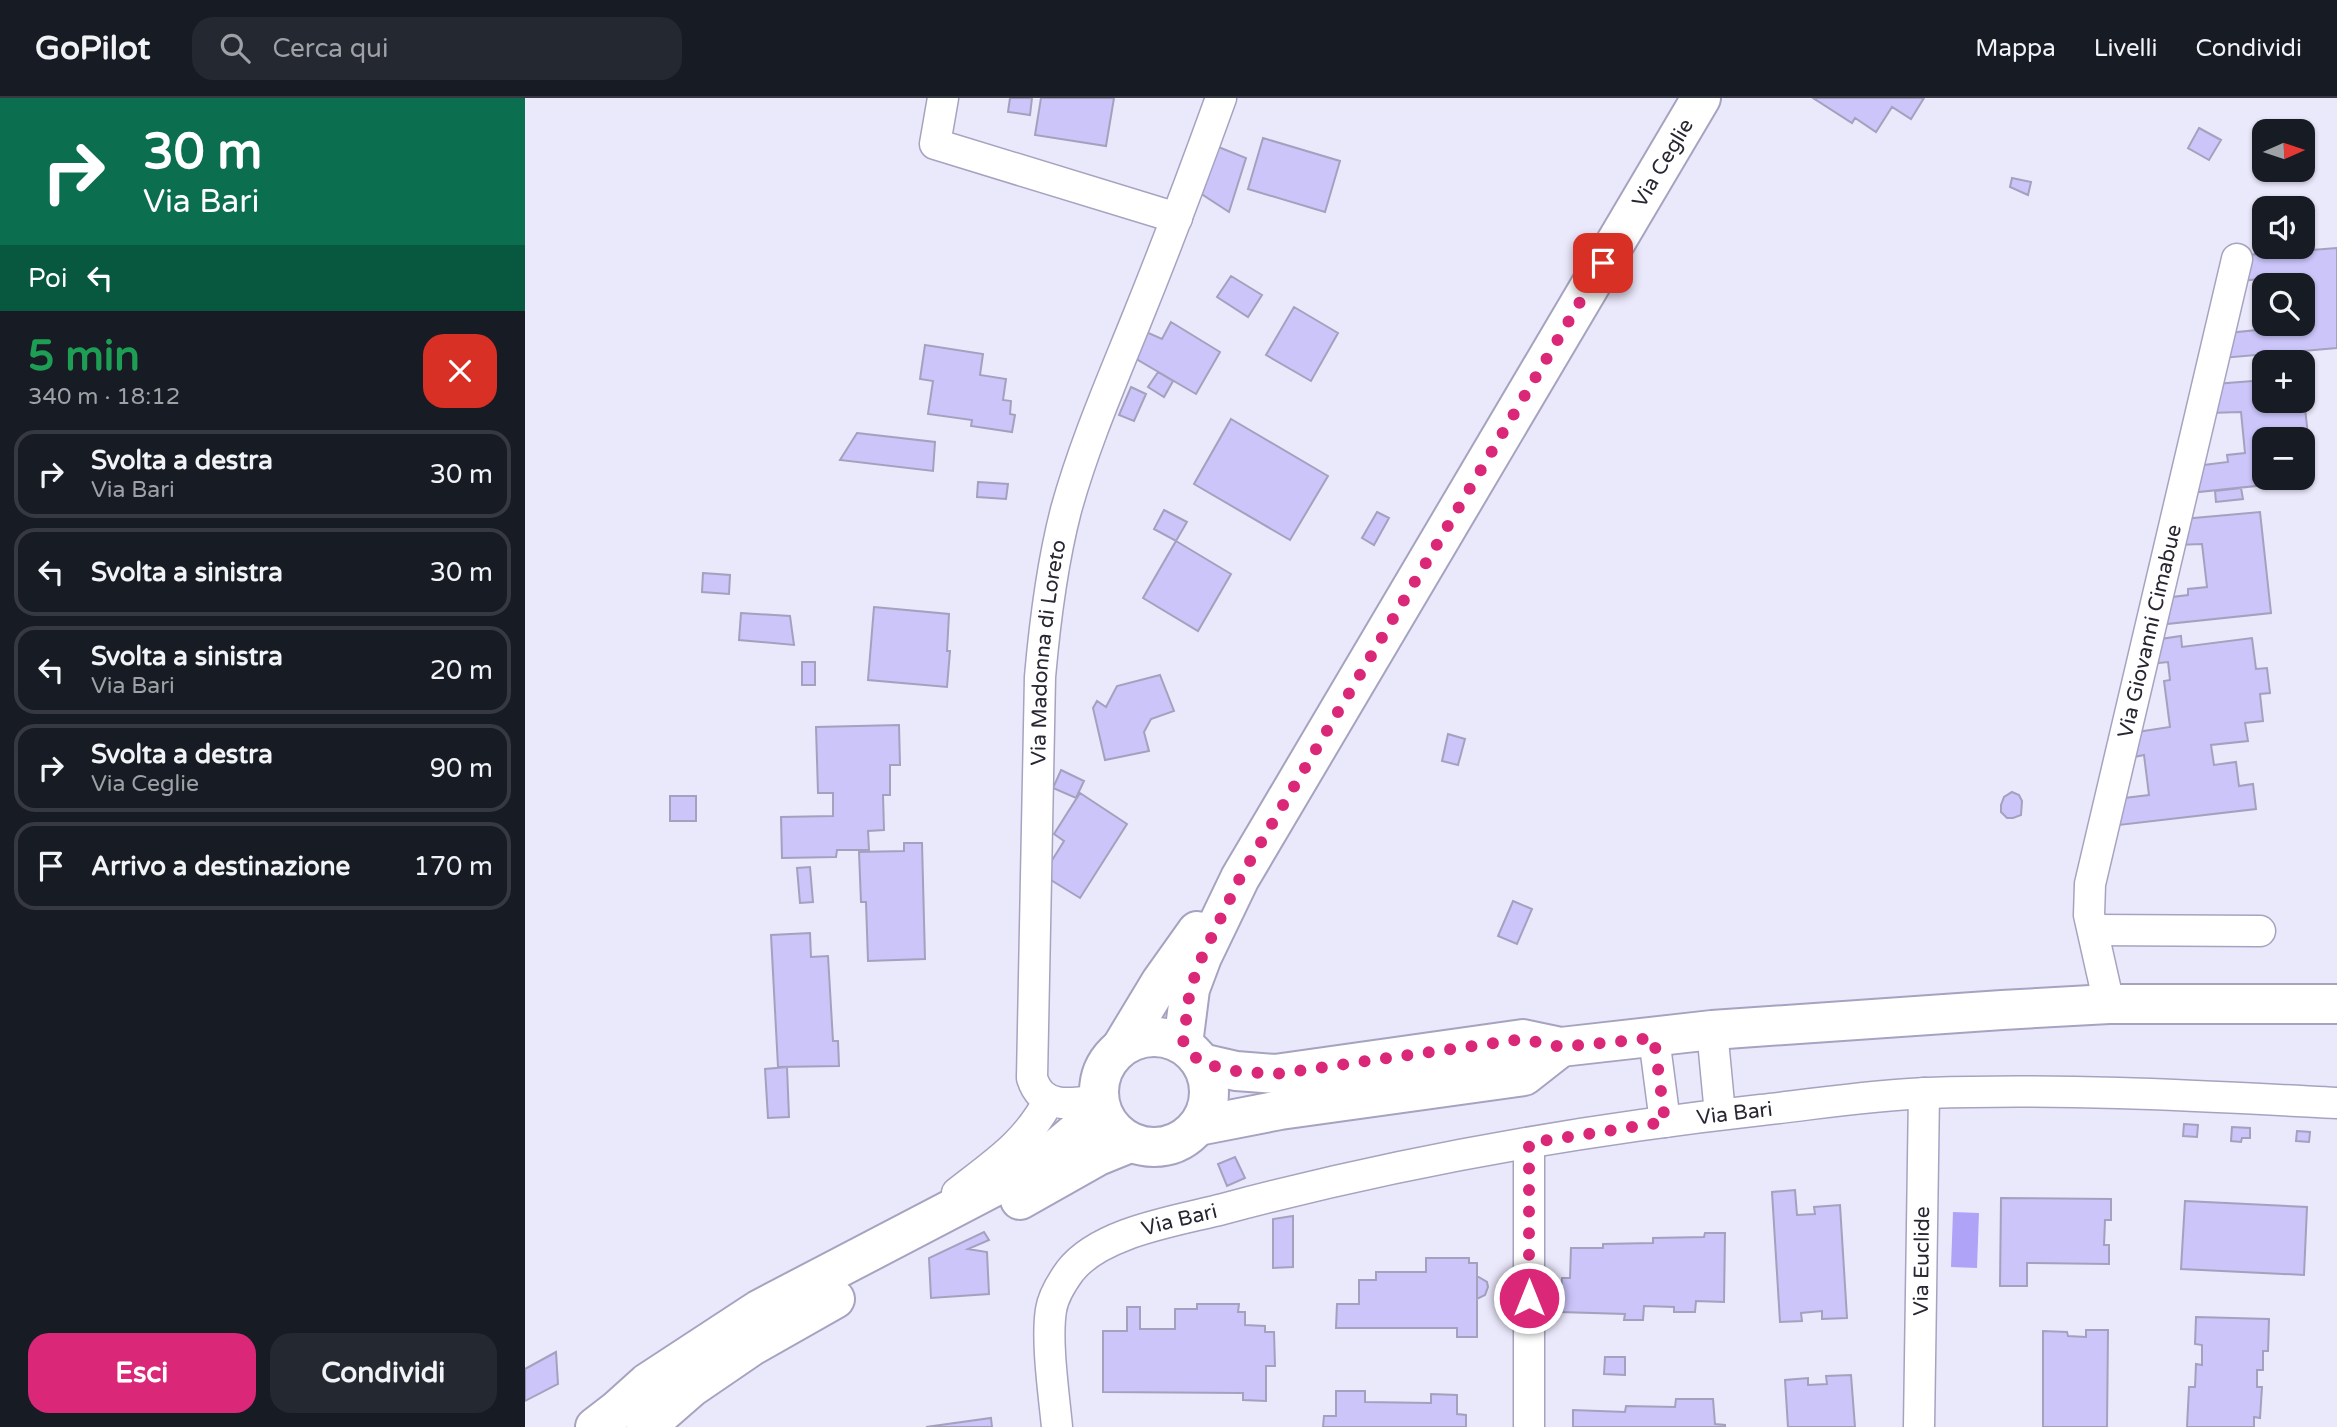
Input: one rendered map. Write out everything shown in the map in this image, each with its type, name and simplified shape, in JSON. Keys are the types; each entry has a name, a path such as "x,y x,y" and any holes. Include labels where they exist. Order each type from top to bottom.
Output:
{"main road":[{"name":"Via Ceglie","path":"1192,1054 1190,989 1202,957 1240,878 1701,98"},
{"name":"Via Ceglie","path":"1122,1046 1189,941 1240,878"},
{"path":"1192,1054 1208,1078 1206,1111 1198,1126 1185,1139 1167,1146 1149,1148 1131,1143 1118,1135 1108,1124 1100,1105 1100,1077 1108,1059 1122,1046 1136,1039 1152,1036 1168,1038 1192,1054 1236,1071 1275,1074 1523,1039 1561,1047 1712,1030 1877,1017 2109,1004 2337,1004"},
{"path":"1198,1126 1280,1110 1524,1076 1561,1047"},
{"path":"595,1427 647,1383 760,1309 1038,1164 1100,1105"},
{"path":"646,1427 692,1387 751,1346 1098,1156 1131,1143"}],"street":[{"path":"943,98 936,144 1177,218"},
{"name":"Via Madonna di Loreto","path":"1049,1100 1035,1089 1031,1059 1039,677 1050,583 1066,510 1089,439 1177,218 1221,98"},
{"name":"Via Giovanni Cimabue","path":"2109,1004 2089,915 2090,884 2237,259"},
{"path":"2093,929 2260,931"},
{"path":"1712,1030 1720,1114"},
{"path":"1654,1038 1665,1122"},
{"name":"Via Bari","path":"1057,1427 1050,1336 1051,1309 1061,1285 1084,1256 1102,1244 1127,1234 1340,1179 1529,1143 1665,1122 1924,1093 2084,1092 2337,1103"},
{"name":"Via Euclide","path":"1919,1427 1924,1093"},
{"path":"903,1235 1021,1141 1032,1130 1049,1100 1100,1105"},
{"path":"1529,1143 1529,1427"}],"shaded area":[{"path":"1953,1212 1979,1213 1977,1268 1951,1267"}],"building":[{"path":"1010,98 1032,98 1030,115 1008,112"},
{"path":"1041,98 1114,98 1106,146 1035,135"},
{"path":"1813,98 1924,98 1911,119 1892,107 1876,132 1855,118 1852,123"},
{"path":"2199,128 2221,140 2209,160 2188,148"},
{"path":"1263,138 1340,161 1325,212 1248,189"},
{"path":"1216,146 1246,158 1229,212 1200,193"},
{"path":"2012,178 2031,182 2028,195 2010,187"},
{"path":"2337,248 2337,348 2252,350 2252,355 2222,358 2228,333 2252,330 2252,336 2315,336 2315,273 2252,273 2252,280 2240,281 2246,255 2252,255 2252,259 2315,259 2315,250"},
{"path":"1231,276 1262,295 1248,317 1217,297"},
{"path":"1294,307 1338,333 1311,381 1266,355"},
{"path":"1171,322 1220,352 1196,394 1133,357 1144,331 1162,339"},
{"path":"925,345 983,354 980,375 1006,379 1003,400 1011,401 1010,414 1015,415 1012,432 971,426 972,420 928,414 933,381 920,379"},
{"path":"1158,372 1173,381 1164,397 1148,387"},
{"path":"2252,381 2252,413 2306,413 2307,427 2252,427 2252,486 2189,493 2196,466 2228,462 2227,455 2245,453 2241,412 2208,413 2215,384"},
{"path":"1131,387 1146,394 1134,421 1119,415"},
{"path":"1231,419 1328,476 1290,540 1194,484"},
{"path":"857,433 935,442 933,471 840,460"},
{"path":"978,482 1008,484 1006,499 977,497"},
{"path":"2241,488 2243,499 2216,502 2215,491"},
{"path":"1164,510 1187,522 1176,541 1154,529"},
{"path":"1377,512 1389,518 1374,545 1362,538"},
{"path":"2260,512 2271,613 2157,625 2164,598 2188,595 2188,589 2207,587 2202,544 2176,545 2183,519"},
{"path":"1176,541 1231,574 1198,631 1143,598"},
{"path":"703,573 730,575 729,594 702,592"},
{"path":"874,607 949,614 947,687 868,680"},
{"path":"741,613 790,616 794,645 739,640"},
{"path":"2181,636 2182,647 2252,638 2256,669 2267,668 2270,693 2260,694 2263,721 2245,723 2248,741 2211,745 2214,765 2236,762 2239,786 2253,784 2256,809 2119,825 2115,799 2149,795 2144,755 2125,759 2131,733 2170,727 2164,681 2170,680 2168,662 2148,664 2154,640"},
{"path":"802,662 815,662 815,685 802,685"},
{"path":"1160,675 1174,711 1151,719 1144,732 1149,751 1105,760 1093,708 1097,701 1106,707 1117,686"},
{"path":"899,725 900,765 890,765 890,795 883,795 884,830 868,831 869,850 837,850 836,857 782,858 781,817 833,816 833,793 818,793 816,727"},
{"path":"1448,734 1465,739 1458,765 1442,761"},
{"path":"1061,770 1084,781 1076,798 1053,788"},
{"path":"2012,792 2019,795 2022,801 2021,815 2007,818 2001,812 2001,805 2004,797"},
{"path":"1080,793 1127,824 1080,898 1046,877 1046,870 1064,841 1054,834"},
{"path":"670,796 696,796 696,821 670,821"},
{"path":"904,843 922,843 925,959 868,961 866,902 861,902 859,852 904,851"},
{"path":"810,867 813,902 800,903 797,868"},
{"path":"1513,901 1532,909 1517,944 1498,936"},
{"path":"810,933 811,957 828,956 833,1041 838,1041 839,1066 778,1067 771,935"},
{"path":"787,1067 789,1117 768,1118 765,1069"},
{"path":"2184,1124 2198,1125 2197,1137 2183,1136"},
{"path":"2232,1127 2250,1128 2250,1138 2242,1138 2241,1142 2231,1141"},
{"path":"2297,1131 2310,1132 2309,1142 2296,1141"},
{"path":"1235,1157 1245,1178 1227,1186 1218,1164"},
{"path":"1795,1190 1797,1215 1815,1214 1814,1207 1840,1205 1847,1318 1822,1319 1822,1311 1801,1313 1802,1321 1780,1322 1772,1192"},
{"path":"2001,1198 2111,1199 2111,1220 2105,1220 2104,1245 2109,1245 2109,1264 2027,1263 2027,1286 2000,1286"},
{"path":"2185,1201 2307,1207 2304,1275 2181,1269"},
{"path":"1293,1216 1293,1267 1273,1268 1273,1219"},
{"path":"984,1232 989,1240 968,1249 987,1252 989,1294 931,1298 929,1258"},
{"path":"1705,1233 1725,1233 1724,1302 1696,1301 1695,1312 1674,1312 1674,1307 1644,1306 1643,1320 1624,1320 1625,1314 1560,1312 1562,1278 1570,1278 1571,1248 1653,1243 1653,1238 1704,1237"},
{"path":"1426,1258 1469,1258 1469,1263 1477,1263 1477,1337 1457,1337 1457,1328 1336,1328 1337,1304 1359,1304 1359,1280 1376,1280 1376,1272 1426,1272"},
{"path":"1477,1276 1487,1282 1488,1287 1485,1295 1477,1299"},
{"path":"1197,1304 1239,1304 1238,1312 1245,1312 1245,1325 1265,1326 1265,1332 1274,1332 1275,1366 1266,1366 1266,1401 1243,1400 1243,1393 1103,1392 1103,1331 1127,1331 1127,1307 1140,1307 1140,1329 1175,1329 1175,1309 1197,1309"},
{"path":"2196,1317 2269,1319 2268,1351 2263,1351 2263,1370 2257,1370 2257,1387 2262,1387 2260,1418 2254,1417 2254,1427 2187,1427 2189,1387 2195,1387 2196,1364 2202,1365 2202,1345 2195,1344"},
{"path":"2086,1330 2108,1330 2107,1427 2043,1427 2043,1331 2067,1332 2068,1336 2086,1337"},
{"path":"556,1352 558,1384 525,1401 525,1369"},
{"path":"1605,1357 1625,1357 1625,1375 1604,1374"},
{"path":"1851,1375 1855,1427 1788,1427 1785,1380 1808,1378 1808,1385 1827,1384 1826,1376"},
{"path":"1336,1391 1365,1391 1365,1402 1431,1403 1431,1394 1457,1395 1457,1414 1466,1415 1466,1427 1323,1427 1324,1416 1336,1416"},
{"path":"1676,1399 1713,1399 1715,1424 1725,1427 1573,1427 1573,1410 1625,1412 1626,1406 1675,1407"},
{"path":"991,1418 992,1427 926,1427"}],"route":[{"path":"1529,1298 1529,1143 1665,1122 1654,1038 1561,1047 1523,1039 1275,1074 1236,1071 1201,1063 1183,1044 1190,989 1202,957 1240,878 1603,263"}]}
